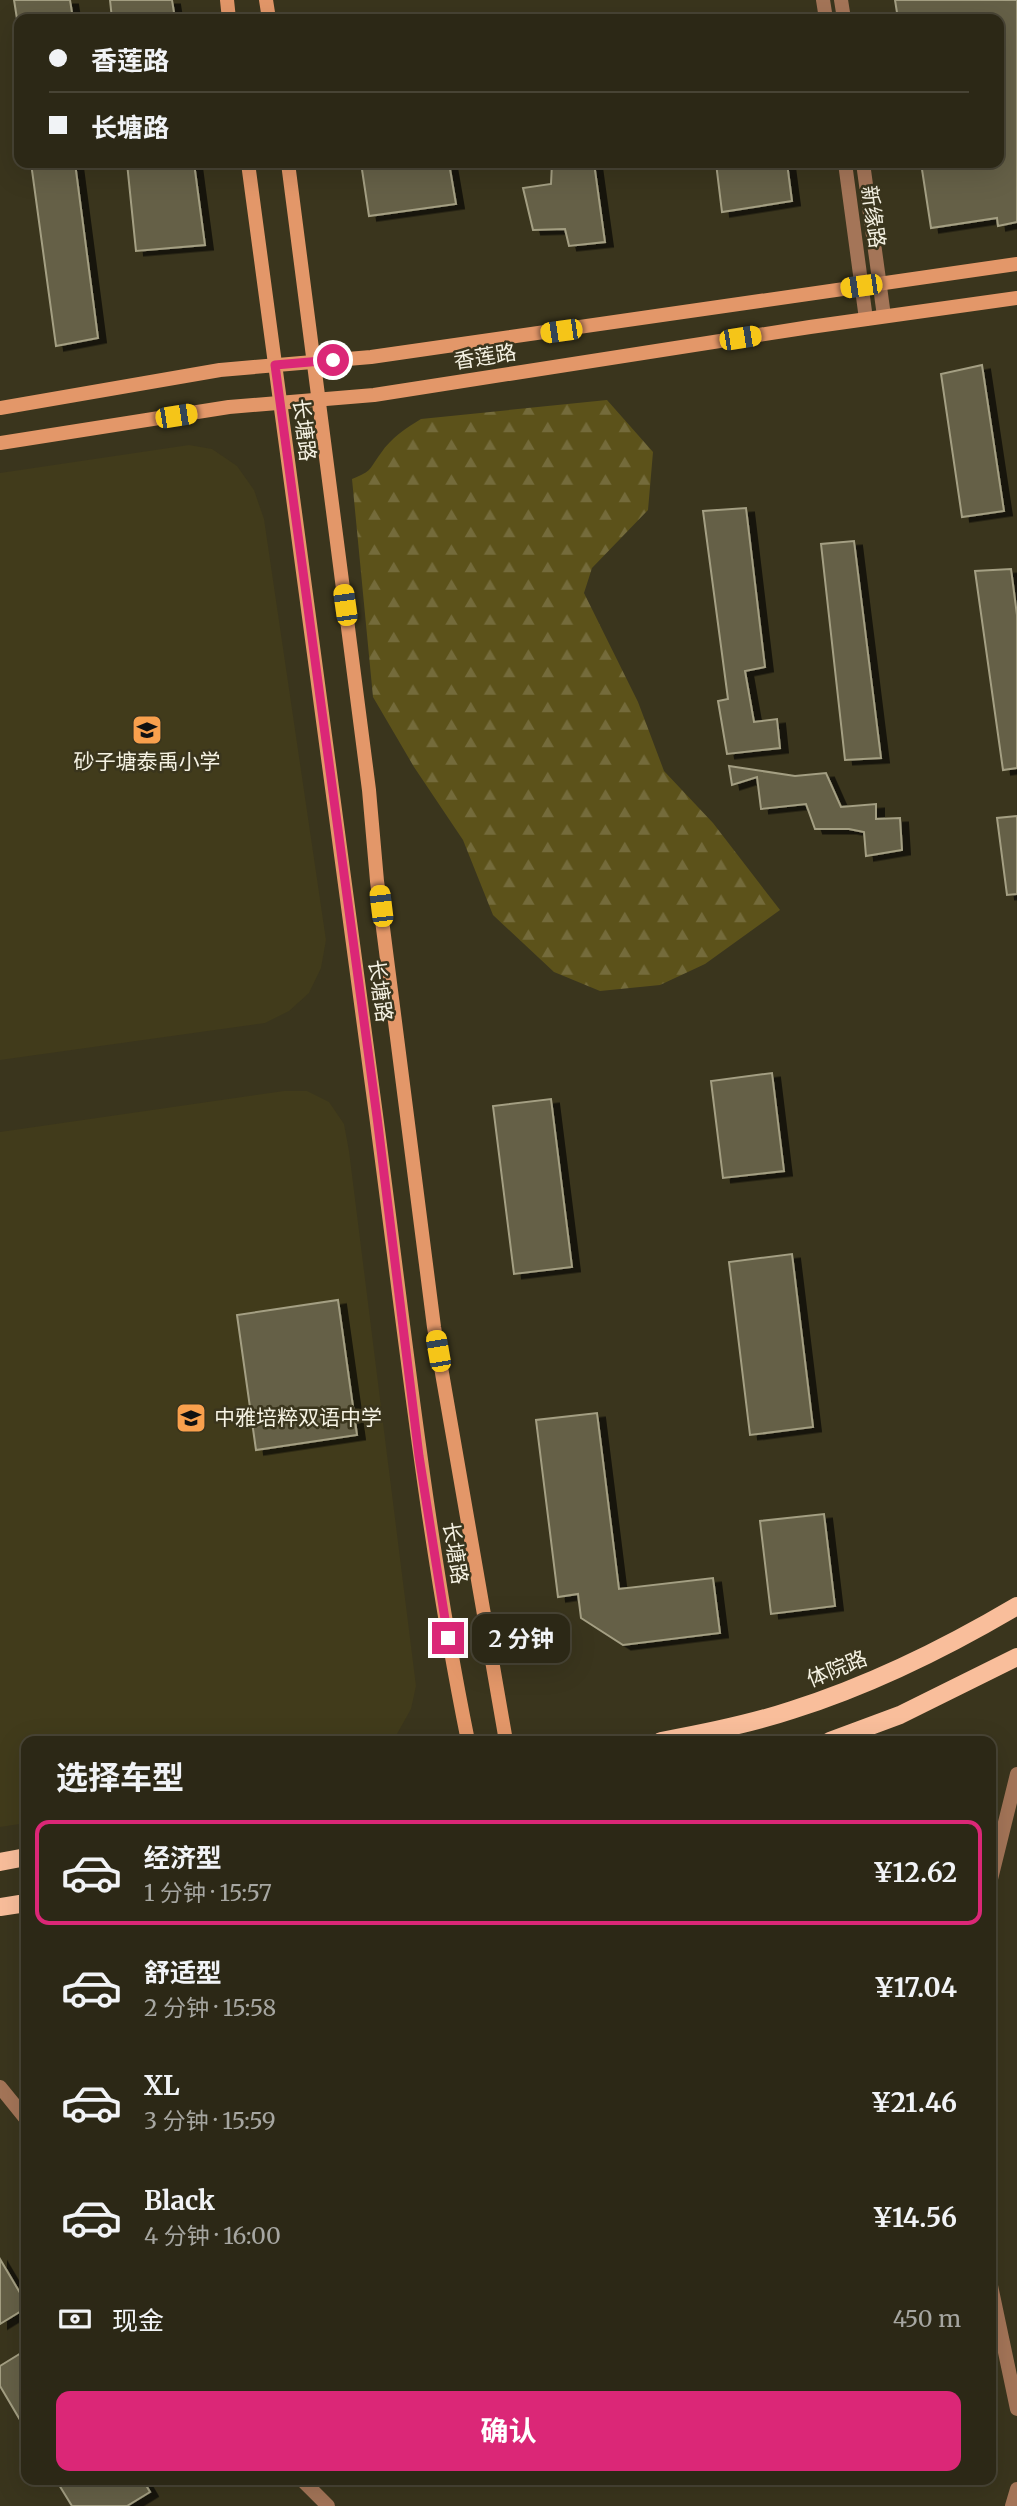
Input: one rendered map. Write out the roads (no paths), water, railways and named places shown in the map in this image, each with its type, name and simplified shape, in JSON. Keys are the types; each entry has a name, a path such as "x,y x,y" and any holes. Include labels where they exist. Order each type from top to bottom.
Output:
{"main road":[{"name":"长塘路","path":"249,168 377,1117 419,1456 435,1566 467,1736"},
{"name":"长塘路","path":"289,168 369,790 379,894 434,1327 505,1736"},
{"name":"香莲路","path":"0,408 220,370 371,357 1017,264"},
{"name":"香莲路","path":"0,443 229,407 374,395 1017,298"},
{"name":"体院路","path":"689,1736 792,1711 865,1683 970,1634 1017,1606"},
{"path":"844,1736 900,1716 1017,1657"},
{"path":"0,1862 21,1858"},
{"path":"0,1908 21,1904"}],"street":[{"name":"新缘路","path":"846,168 866,319"},
{"name":"新缘路","path":"864,168 884,316"},
{"path":"996,1859 1017,1774"},
{"path":"0,2087 21,2113"},
{"path":"996,2309 1017,2409"},
{"path":"307,2485 328,2506"},
{"path":"1012,2506 1017,2490"}],"place":[{"name":"砂子塘泰禹小学","path":"147,730"},
{"name":"中雅培粹双语中学","path":"191,1418"}]}
